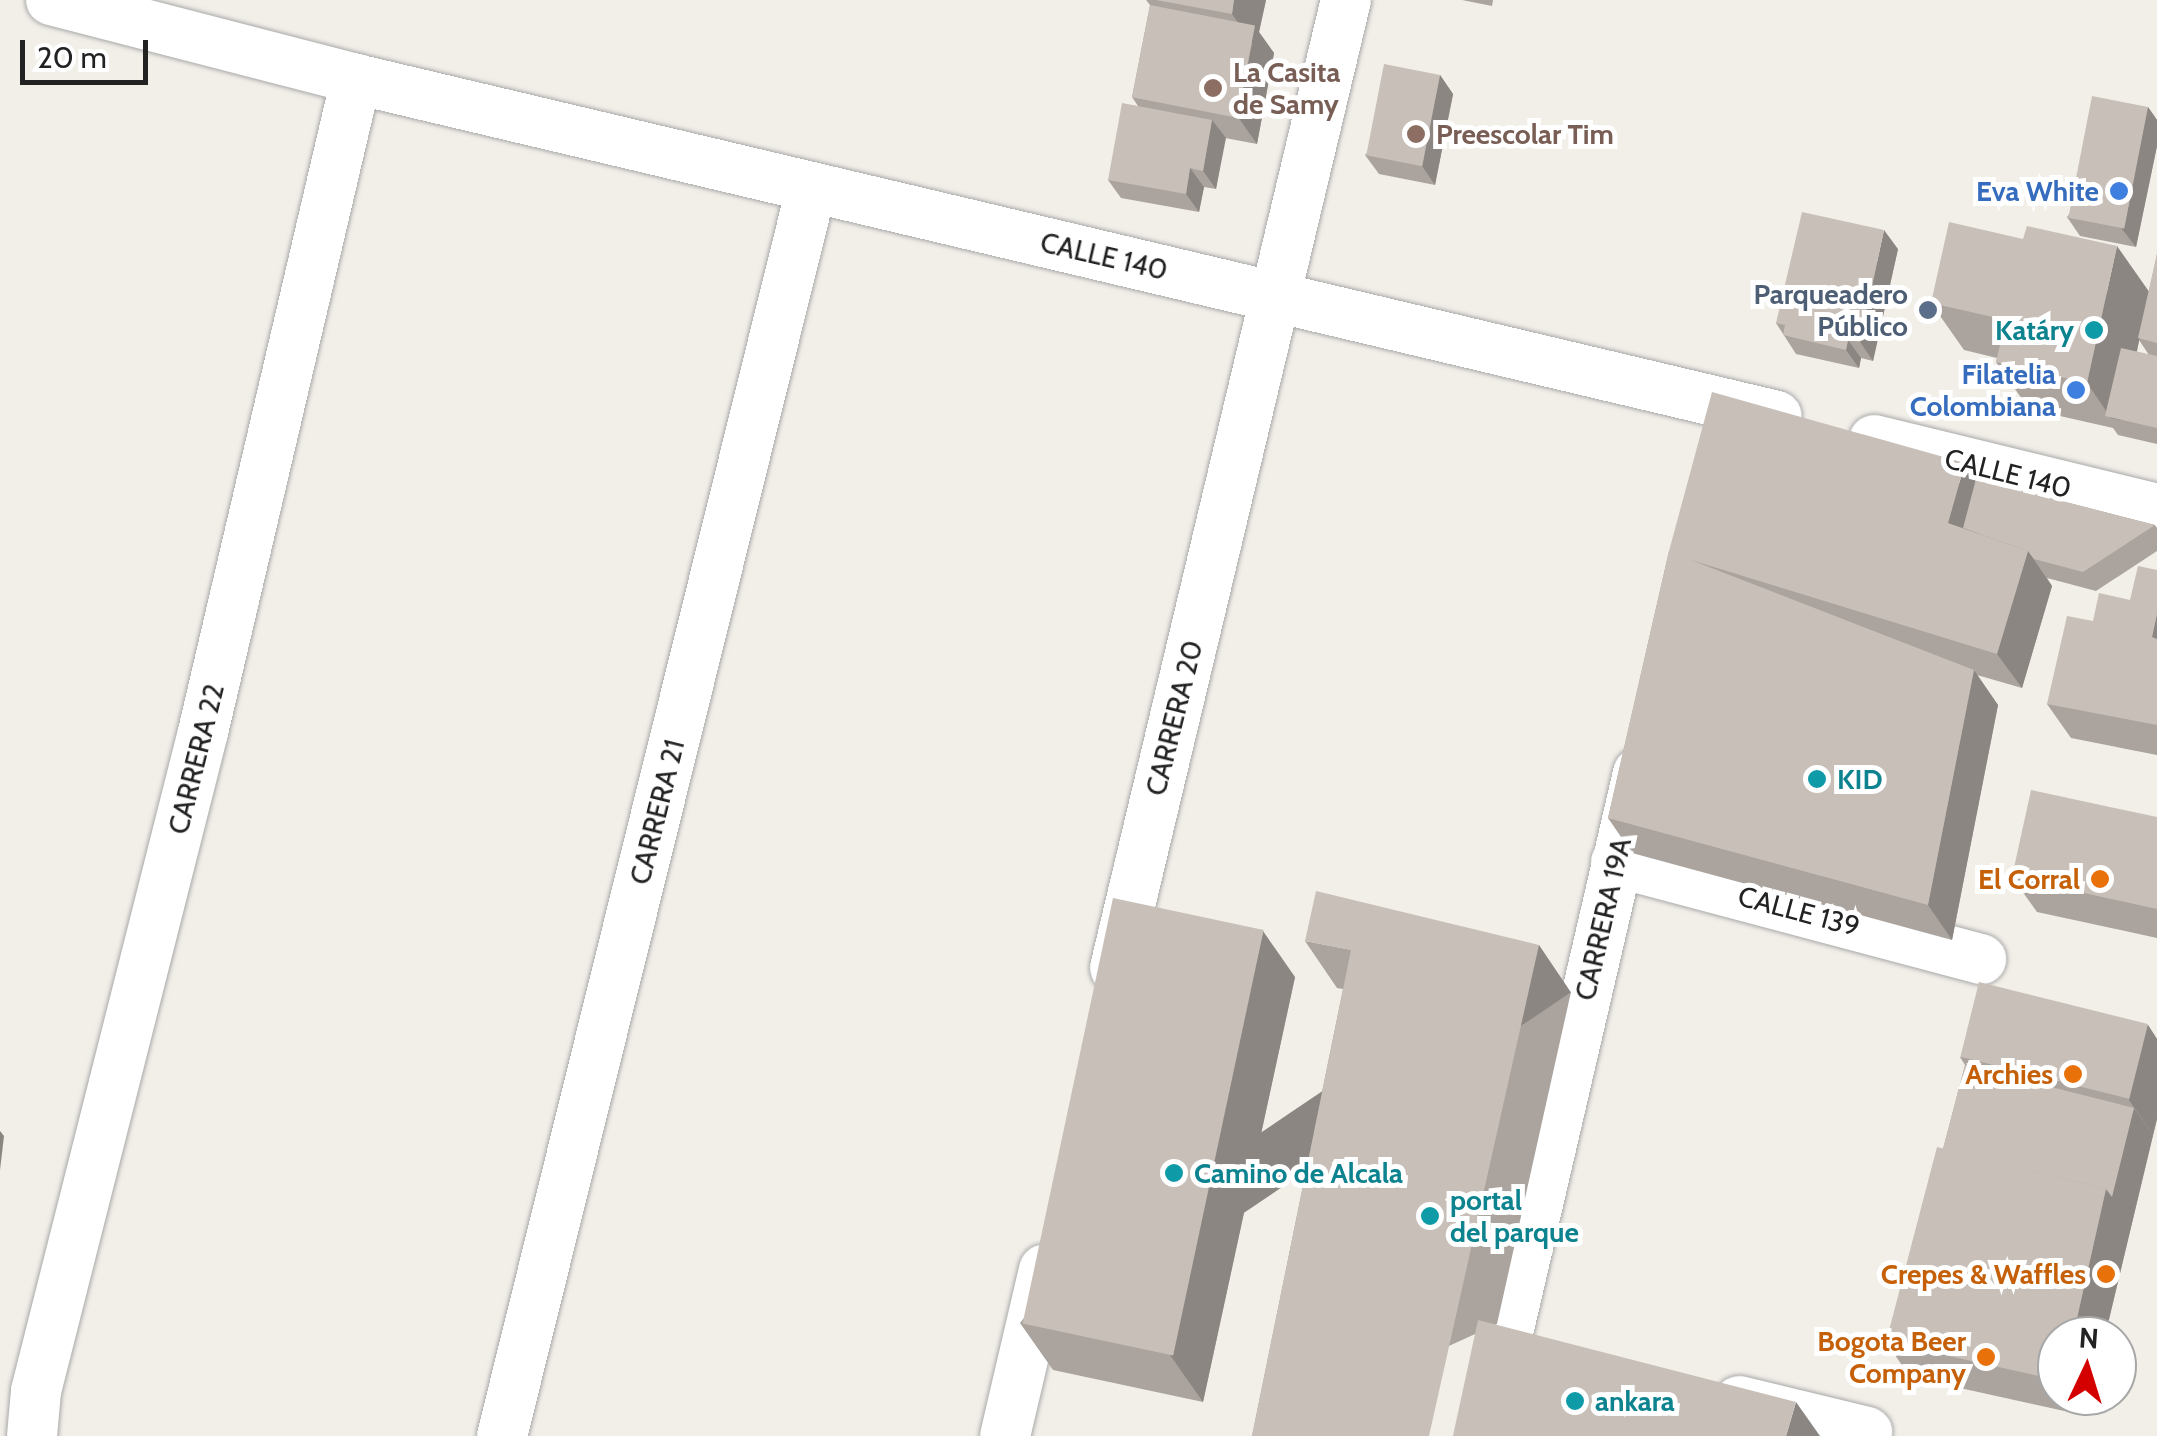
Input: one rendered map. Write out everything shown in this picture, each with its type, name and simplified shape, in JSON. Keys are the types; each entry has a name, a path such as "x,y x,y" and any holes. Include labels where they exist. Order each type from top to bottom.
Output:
{"street":[{"name":"CALLE 140","path":"51,0 356,79 1276,296 1725,423 2157,509"},
{"name":"CARRERA 20","path":"1102,1020 1346,0"},
{"name":"CARRERA 22","path":"32,1436 36,1391 203,732 356,79"},
{"name":"CARRERA 21","path":"502,1436 812,189"},
{"name":"CARRERA 19A","path":"1484,1436 1527,1352 1616,862 1649,729"},
{"name":"CALLE 139","path":"1616,862 1982,959"},
{"path":"1005,1436 1054,1228"},
{"path":"1699,1392 1868,1432"}],"building":[{"path":"1156,0 1234,0 1232,14"},
{"path":"1150,5 1255,25 1237,118 1132,97"},
{"path":"1384,64 1440,75 1422,166 1366,155"},
{"name":"Eva White","path":"2092,96 2148,107 2124,229 2068,218"},
{"path":"1122,103 1212,120 1203,171 1190,168 1186,194 1108,180"},
{"path":"1802,212 1884,230 1860,342 1848,340 1846,350 1783,335 1785,325 1776,323"},
{"path":"1949,222 2023,239 2027,226 2117,246 2087,383 1996,362 2006,320 1931,303"},
{"path":"2157,254 2157,343 2138,338"},
{"path":"2121,348 2157,356 2157,428 2105,416"},
{"path":"1712,392 1965,463 1948,523 2028,551 1997,654 1691,560 1974,670 1928,905 1608,818 1669,551"},
{"path":"1976,479 2155,525 2083,572 2034,559 2028,551 1963,528"},
{"path":"2138,566 2157,570 2157,614 2152,637 2157,639 2157,725 2047,704 2067,616 2093,621 2099,593 2130,600"},
{"path":"2031,790 2157,817 2157,909 2012,877"},
{"name":"portal del parque","path":"1316,891 1539,945 1429,1436 1252,1436 1351,950 1305,941"},
{"name":"Camino de Alcala","path":"1113,898 1264,930 1173,1356 1023,1323"},
{"path":"1979,982 2148,1024 2129,1099 1960,1057"},
{"path":"1965,1065 2134,1108 2112,1197 2106,1189 1943,1149"},
{"path":"1937,1147 2106,1189 2077,1316 2037,1316 2037,1376 1886,1342"},
{"path":"1478,1320 1796,1402 1786,1436 1453,1436"}],"place":[{"name":"La Casita de Samy","path":"1213,88"},
{"name":"Preescolar Tim","path":"1416,134"},
{"name":"Eva White","path":"2119,191"},
{"name":"Parqueadero Público","path":"1928,310"},
{"name":"Katáry","path":"2094,330"},
{"name":"Filatelia Colombiana","path":"2076,390"},
{"name":"KID","path":"1817,779"},
{"name":"El Corral","path":"2100,879"},
{"name":"Archies","path":"2073,1074"},
{"name":"Camino de Alcala","path":"1174,1173"},
{"name":"portal del parque","path":"1430,1216"},
{"name":"Crepes & Waffles","path":"2106,1274"},
{"name":"Bogota Beer Company","path":"1986,1357"},
{"name":"ankara","path":"1575,1401"}]}
